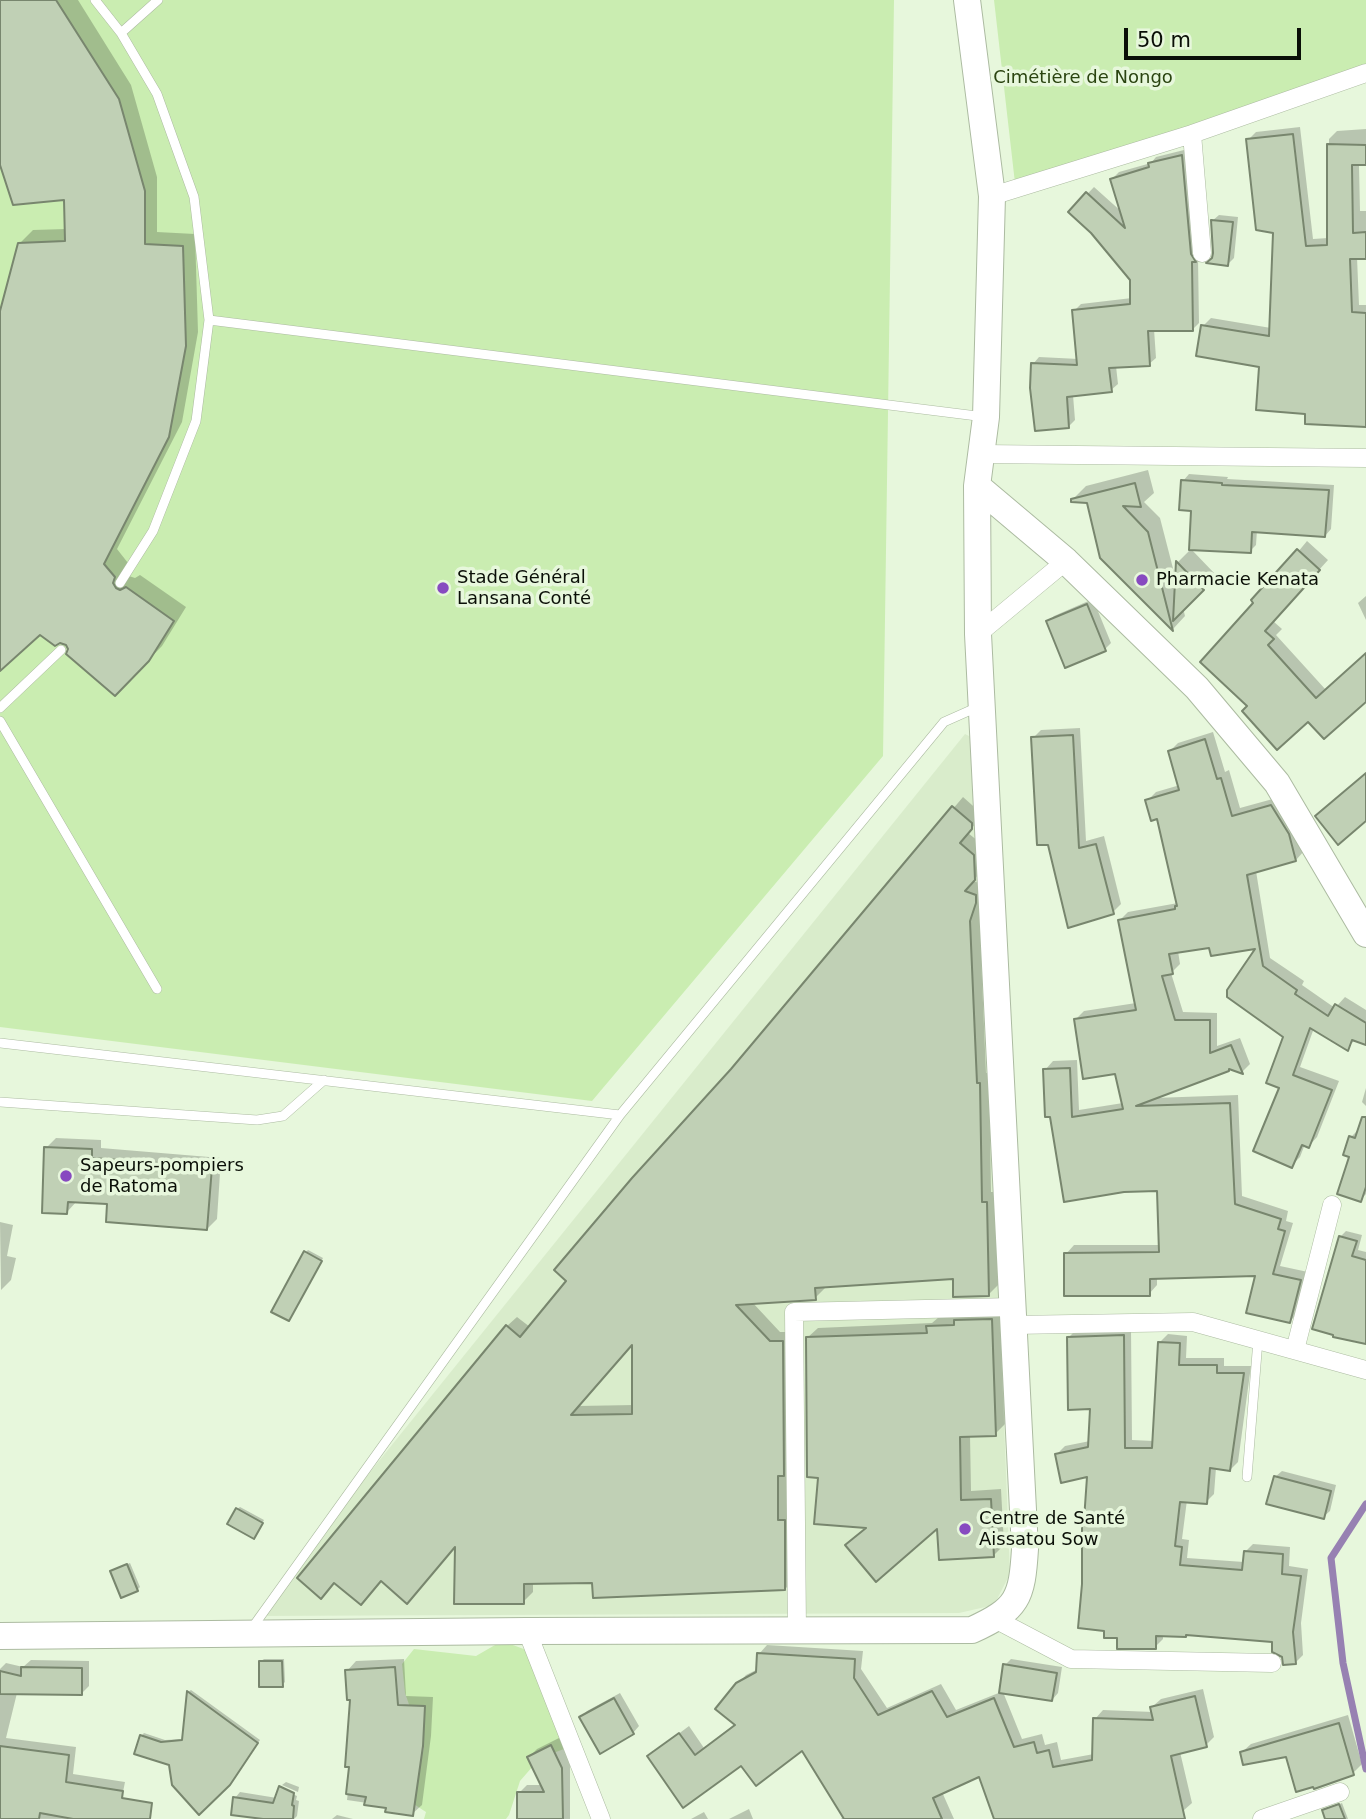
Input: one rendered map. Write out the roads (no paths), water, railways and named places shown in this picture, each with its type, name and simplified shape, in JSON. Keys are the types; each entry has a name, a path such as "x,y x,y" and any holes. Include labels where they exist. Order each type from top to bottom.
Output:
{"street":[{"path":"0,1636 972,1630 995,1619 1010,1606 1022,1585 1025,1549 978,634 977,486 986,417 992,196 967,0"},
{"path":"992,196 1192,134 1366,72"},
{"path":"1192,134 1202,253"},
{"path":"981,454 1366,458"},
{"path":"977,486 1066,561 1197,688 1277,783 1366,934"},
{"path":"978,634 1066,561"},
{"path":"1295,1350 1332,1205"},
{"path":"797,1630 794,1312 1193,1322 1366,1370"},
{"path":"995,1619 1070,1659 1272,1663"},
{"path":"527,1631 601,1819"},
{"path":"1262,1819 1340,1792"}],"lane":[{"path":"95,0 121,33 157,94 194,197 209,320 196,421 153,531 120,583"},
{"path":"121,33 158,0"},
{"path":"209,320 986,417"},
{"path":"0,708 61,650"},
{"path":"248,1634 620,1115 944,722 981,706"},
{"path":"0,721 157,989"},
{"path":"0,1042 620,1115"},
{"path":"0,1102 257,1120 283,1116 324,1080"},
{"path":"1247,1477 1258,1340"}],"waterway":[{"path":"1366,1504 1331,1558 1343,1663 1366,1769"}],"place":[{"name":"Pharmacie Kenata","path":"1142,580"},
{"name":"Stade Général Lansana Conté","path":"443,588"},
{"name":"Sapeurs-pompiers de Ratoma","path":"66,1176"},
{"name":"Centre de Santé Aissatou Sow","path":"965,1529"}],"park label":[{"name":"Cimétière de Nongo","path":"1083,78"}]}
